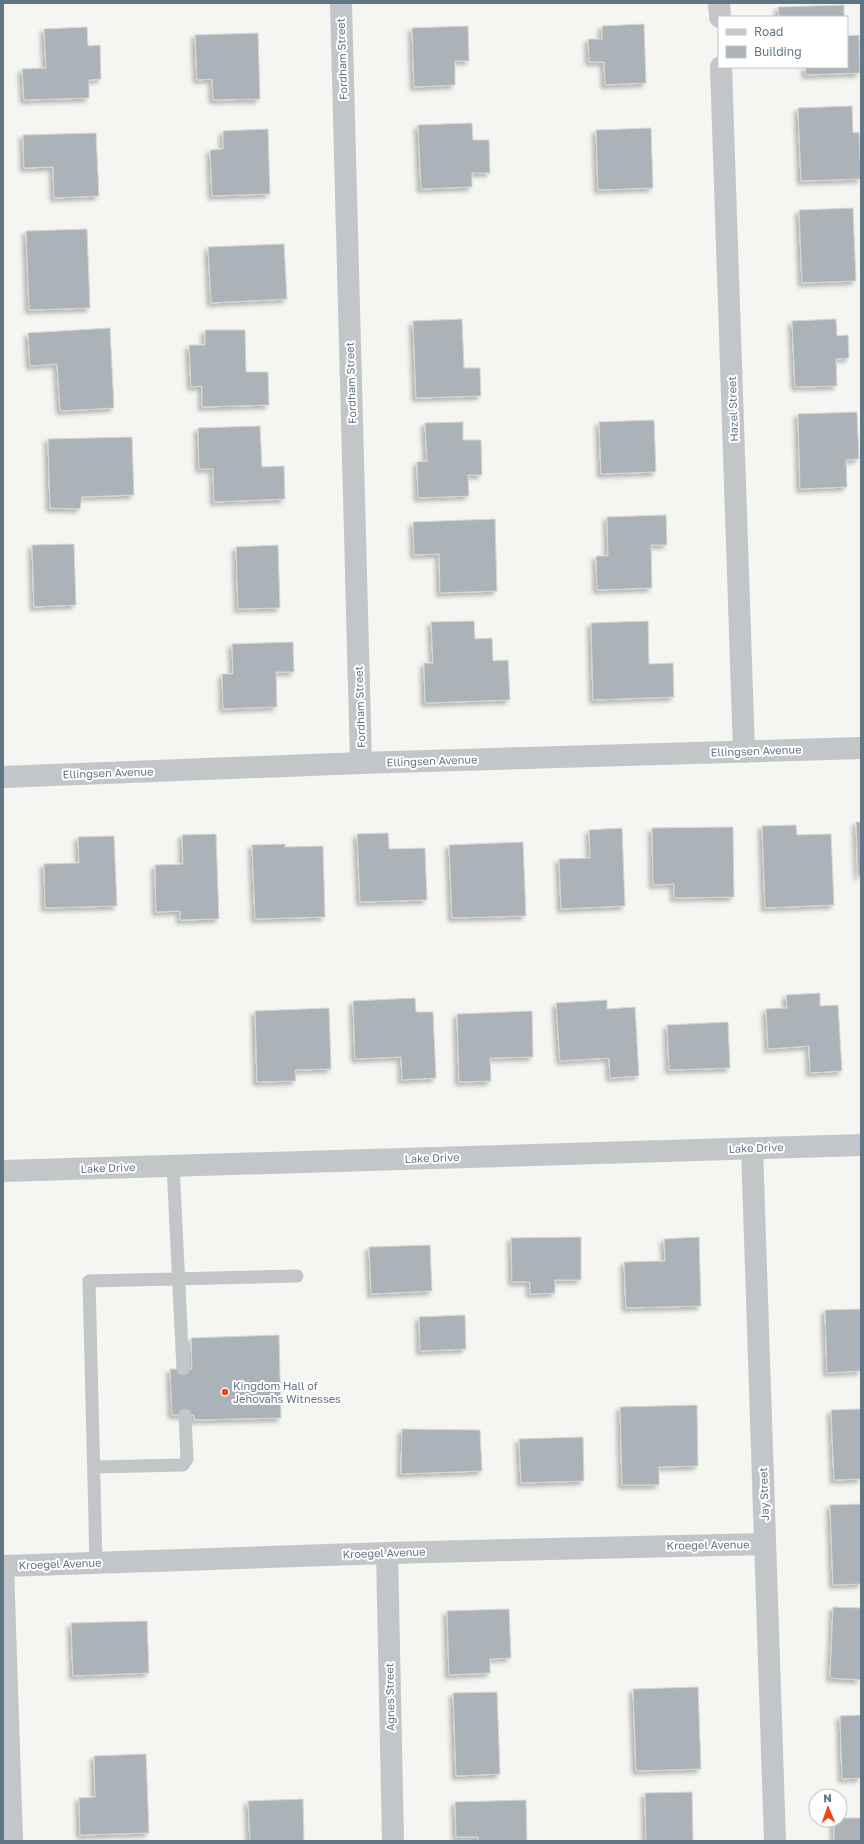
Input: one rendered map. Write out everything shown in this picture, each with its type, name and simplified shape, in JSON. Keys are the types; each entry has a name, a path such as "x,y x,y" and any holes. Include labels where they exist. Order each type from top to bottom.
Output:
{"street":[{"name":"Fordham Street","path":"341,3 361,763"},
{"path":"719,3 720,16"},
{"name":"Hazel Street","path":"721,68 744,752"},
{"name":"Ellingsen Avenue","path":"3,777 361,763 861,748"},
{"name":"Lake Drive","path":"3,1171 861,1145"},
{"name":"Jay Street","path":"752,1148 774,1841"},
{"name":"Kroegel Avenue","path":"3,1566 387,1552 765,1544"},
{"name":"Agnes Street","path":"387,1552 394,1841"},
{"path":"3,1566 12,1841"}],"lane":[{"path":"173,1166 183,1369"},
{"path":"96,1563 89,1281 297,1276"},
{"path":"94,1467 183,1465 187,1459 185,1415"}],"building":[{"path":"844,5 844,16 779,16 778,7"},
{"path":"644,24 646,83 605,85 604,62 589,62 588,39 602,39 602,26"},
{"path":"468,26 469,61 455,61 455,85 414,87 412,28"},
{"path":"87,27 88,46 100,45 101,79 89,80 89,98 24,100 22,69 46,68 44,29"},
{"path":"258,33 260,99 213,100 212,79 197,80 195,35"},
{"path":"859,35 860,73 806,75 805,68 848,68 848,36"},
{"path":"852,106 853,133 859,132 861,179 801,181 798,108"},
{"path":"472,123 473,140 489,140 490,173 472,173 472,187 421,189 418,125"},
{"path":"651,128 653,188 598,190 596,130"},
{"path":"268,129 270,194 212,196 210,150 223,149 223,131"},
{"path":"96,133 99,196 54,198 53,167 24,168 23,135"},
{"path":"853,208 856,281 802,283 799,210"},
{"path":"87,229 90,308 29,310 26,231"},
{"path":"284,244 287,299 211,303 208,247"},
{"path":"462,319 464,368 480,368 481,396 416,398 413,321"},
{"path":"836,319 837,336 848,335 849,358 836,359 837,386 795,387 792,321"},
{"path":"110,328 114,408 60,411 57,364 30,366 28,333"},
{"path":"205,330 245,330 246,372 268,372 269,405 202,407 202,386 191,387 189,345 205,345"},
{"path":"857,412 859,459 846,460 847,487 800,489 798,414"},
{"path":"654,420 656,472 601,474 599,422"},
{"path":"463,422 463,440 481,440 482,475 468,475 469,496 418,498 417,462 427,461 425,423"},
{"path":"260,426 262,467 284,466 285,499 214,502 213,469 199,469 198,428"},
{"path":"132,437 134,495 82,497 80,509 50,508 48,439"},
{"path":"666,515 667,545 651,545 652,588 597,590 596,556 608,556 607,517"},
{"path":"495,519 497,591 440,593 439,554 414,555 413,522"},
{"path":"74,544 76,605 34,607 32,545"},
{"path":"278,545 280,608 238,609 236,547"},
{"path":"474,621 475,639 492,638 493,661 508,660 510,700 425,703 424,663 433,663 431,622"},
{"path":"648,621 649,664 673,663 674,697 593,700 591,623"},
{"path":"293,642 294,672 276,672 277,707 223,709 222,674 233,674 232,644"},
{"path":"856,822 861,822 861,876 858,876"},
{"path":"796,825 797,835 831,834 834,905 765,908 762,826"},
{"path":"733,827 734,897 674,898 674,884 653,885 652,828"},
{"path":"622,828 625,906 561,909 559,859 590,858 589,830"},
{"path":"388,833 389,849 425,848 427,900 360,902 357,834"},
{"path":"216,834 219,919 180,920 180,911 156,912 155,865 183,864 182,835"},
{"path":"114,836 117,906 45,908 44,864 79,863 78,837"},
{"path":"523,842 526,916 452,918 449,845"},
{"path":"285,844 285,847 323,846 325,917 255,919 252,845"},
{"path":"820,993 820,1006 838,1005 842,1071 810,1073 809,1046 768,1049 766,1009 787,1008 786,995"},
{"path":"415,998 416,1012 433,1012 436,1078 402,1080 401,1057 355,1059 353,1001"},
{"path":"607,1000 607,1009 635,1007 639,1076 610,1078 609,1058 560,1061 556,1003"},
{"path":"329,1008 331,1069 295,1070 296,1081 257,1082 255,1011"},
{"path":"532,1011 533,1057 490,1058 491,1081 459,1082 457,1014"},
{"path":"728,1022 730,1068 669,1070 667,1025"},
{"path":"581,1237 581,1280 555,1280 555,1293 530,1294 530,1282 512,1282 511,1238"},
{"path":"699,1237 701,1306 626,1308 624,1262 665,1261 664,1239"},
{"path":"430,1245 432,1291 371,1294 369,1247"},
{"path":"861,1309 861,1371 827,1373 825,1310"},
{"path":"465,1315 466,1349 420,1351 419,1317"},
{"name":"Kingdom Hall of Jehovahs Witnesses","path":"279,1335 281,1418 194,1420 194,1415 172,1415 170,1369 192,1369 191,1338"},
{"path":"697,1405 698,1466 659,1467 659,1485 622,1485 620,1407"},
{"path":"861,1409 861,1479 834,1480 831,1410"},
{"path":"402,1429 480,1430 482,1471 401,1474"},
{"path":"583,1437 584,1481 521,1483 519,1439"},
{"path":"861,1504 861,1584 833,1585 830,1505"},
{"path":"833,1607 861,1608 861,1680 830,1678"},
{"path":"509,1609 511,1658 490,1659 490,1673 449,1675 447,1611"},
{"path":"147,1621 149,1673 73,1676 71,1623"},
{"path":"698,1687 701,1769 636,1771 633,1689"},
{"path":"497,1692 500,1774 456,1776 453,1693"},
{"path":"861,1715 861,1778 842,1779 840,1716"},
{"path":"146,1754 149,1833 80,1835 79,1798 95,1797 94,1756"},
{"path":"692,1792 693,1841 646,1841 645,1793"},
{"path":"303,1799 304,1841 250,1841 248,1801"},
{"path":"526,1800 527,1841 478,1841 478,1837 456,1837 455,1802"},
{"path":"848,1818 861,1818 861,1841 834,1841 834,1828 848,1828"}],"place":[{"name":"Kingdom Hall of Jehovahs Witnesses","path":"225,1392"}]}
